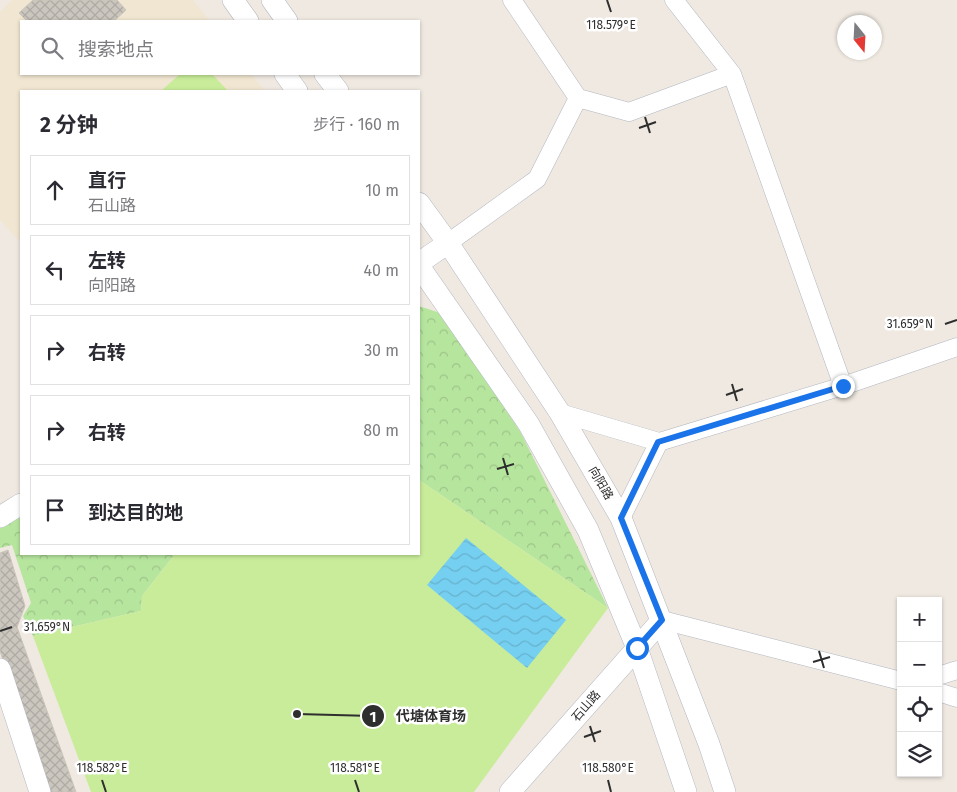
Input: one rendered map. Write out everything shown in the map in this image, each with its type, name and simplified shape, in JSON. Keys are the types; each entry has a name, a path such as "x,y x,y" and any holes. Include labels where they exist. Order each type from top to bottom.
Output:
{"street":[{"path":"233,0 247,20"},
{"path":"272,0 286,20"},
{"path":"512,0 578,98 629,112 732,74"},
{"path":"674,0 732,74 843,386"},
{"path":"286,75 296,90"},
{"path":"326,75 337,90"},
{"path":"420,263 536,179 578,98"},
{"name":"向阳路","path":"420,204 448,243 560,413 621,518 662,620 725,792"},
{"path":"420,265 528,423 588,530 637,648 686,792"},
{"path":"560,413 658,442 843,386 957,347"},
{"path":"621,518 658,442"},
{"path":"0,517 20,505"},
{"path":"662,620 897,680"},
{"name":"石山路","path":"510,792 662,620"},
{"path":"0,669 40,792"},
{"path":"942,675 957,670"},
{"path":"942,693 957,698"}],"shaded area":[{"path":"12,0 193,0 209,20 20,20 20,75 252,75 264,90 20,90 20,242 0,220 0,12"}],"green space":[{"path":"179,75 213,75 227,90 162,90"},
{"path":"420,306 443,314 521,433 608,608 420,481"},
{"path":"420,481 608,608 474,792 91,792 33,636 141,611 142,596 174,555 420,555"},
{"path":"20,505 20,555 174,555 142,596 141,611 33,636 23,616 31,603 12,545 0,548 0,516"}],"water":[{"path":"466,538 566,620 527,668 427,585"}],"building":[{"path":"33,0 117,0 126,10 115,20 26,20 19,13"},
{"path":"8,550 25,606 17,627 76,792 46,792 0,651 0,553"}],"place":[{"name":"代塘体育场","path":"297,714"}],"route":[{"path":"637,648 662,620 621,518 658,442 843,386"}]}
